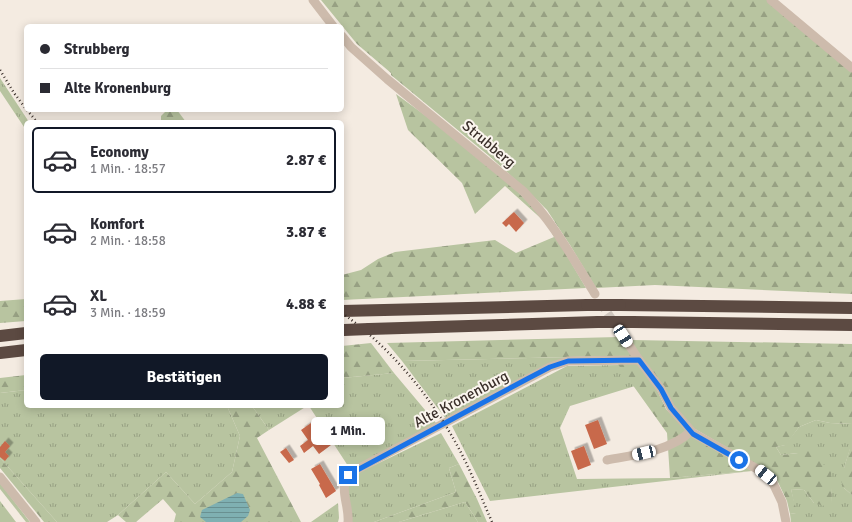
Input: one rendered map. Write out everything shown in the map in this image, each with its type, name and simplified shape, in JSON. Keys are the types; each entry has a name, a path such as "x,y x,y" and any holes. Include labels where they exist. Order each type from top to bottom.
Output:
{"highway":[{"path":"344,311 587,305 852,308"},
{"path":"344,330 598,322 852,325"},
{"path":"0,336 24,333"},
{"path":"0,353 24,350"}],"street":[{"path":"313,0 331,24"},
{"path":"771,0 852,68"},
{"name":"Strubberg","path":"344,38 387,79 523,191 540,209 562,239 595,294"},
{"path":"623,336 661,389 671,408 691,431 759,470 772,481 782,502 786,522"},
{"name":"Alte Kronenburg","path":"348,522 349,515 344,487 345,480 348,475 354,471 550,367 568,361 639,360"},
{"path":"607,460 652,451 675,442 691,431"},
{"path":"0,477 36,522"}],"green space":[{"path":"321,0 774,0 852,65 852,294 655,285 596,288 547,210 488,155 391,75 391,73 357,44 344,28 344,24 341,24"},
{"path":"0,78 28,120 24,120 24,127 0,91"},
{"path":"396,94 441,127 516,190 545,222 505,186 475,214 462,183 408,130"},
{"path":"165,112 178,112 184,120 161,120 161,116"},
{"path":"548,226 586,288 344,300 344,274 361,270 378,259 395,252 495,240 516,253 554,237"},
{"path":"24,299 24,321 0,323 0,301"},
{"path":"618,337 657,390 666,409 692,437 752,471 670,478 667,433 612,356 402,361 387,343"},
{"path":"633,340 852,344 852,424 830,423 816,420 799,427 786,445 776,447 781,455 798,453 803,446 819,451 823,464 831,471 832,502 828,507 814,503 804,490 791,489 797,513 790,514 787,501 776,478 761,467 695,429 674,407 633,345"},
{"path":"371,343 394,373 344,378 344,346"},
{"path":"570,357 446,419 402,361"},
{"path":"619,365 635,386 570,406 560,428 577,479 670,478 752,471 490,501 452,426 567,366"},
{"path":"394,373 436,423 350,469 310,408 344,408 344,378"},
{"path":"24,375 24,390 0,393 0,378"},
{"path":"24,390 24,408 228,408 240,436 232,472 195,504 166,472 118,515 107,522 57,522 0,458 0,393"},
{"path":"228,408 253,408 269,430 257,438 301,522 174,522 176,514 163,499 136,522 126,522 118,515 166,472 195,504 232,472 240,436"},
{"path":"253,408 304,408 269,430"},
{"path":"816,420 830,423 852,424 852,448 850,449 844,468 844,488 852,495 852,522 791,522 790,514 796,513 791,489 804,490 814,503 832,502 831,488 798,453 781,455 776,447 785,445 799,427"},
{"path":"441,433 459,464 449,468 456,492 374,522 348,522 348,484 354,475"},
{"path":"850,448 852,448 852,495 844,488 838,474 844,468"},
{"path":"0,458 57,522 44,522 0,468"},
{"path":"459,464 487,522 478,522 465,502 399,522 374,522 456,492 449,468"},
{"path":"0,483 30,522 26,522 0,489"},
{"path":"0,501 16,522 0,522"},
{"path":"465,502 478,522 399,522"},
{"path":"338,503 338,522 311,522"}],"water":[{"path":"237,493 243,494 250,510 248,516 241,522 206,522 200,517 202,510"}],"building":[{"path":"514,212 524,223 516,232 509,224 506,227 502,223"},
{"path":"598,420 607,444 594,449 585,425"},
{"path":"314,421 331,445 319,454 313,446 304,453 300,446 308,440 301,430"},
{"path":"5,441 10,446 5,452 9,456 5,461 0,457 0,447"},
{"path":"584,446 591,465 578,470 571,451"},
{"path":"286,448 294,460 289,463 280,452"},
{"path":"320,464 336,491 326,498 311,469"}],"tunnel":[{"path":"600,302 623,336"}],"railway":[{"path":"0,70 24,106"},
{"path":"29,112 35,120"},
{"path":"344,314 360,326 408,373 435,409 463,456 492,522"}],"route":[{"path":"348,475 550,367 568,361 639,360 661,389 671,408 693,434 739,460"}]}
